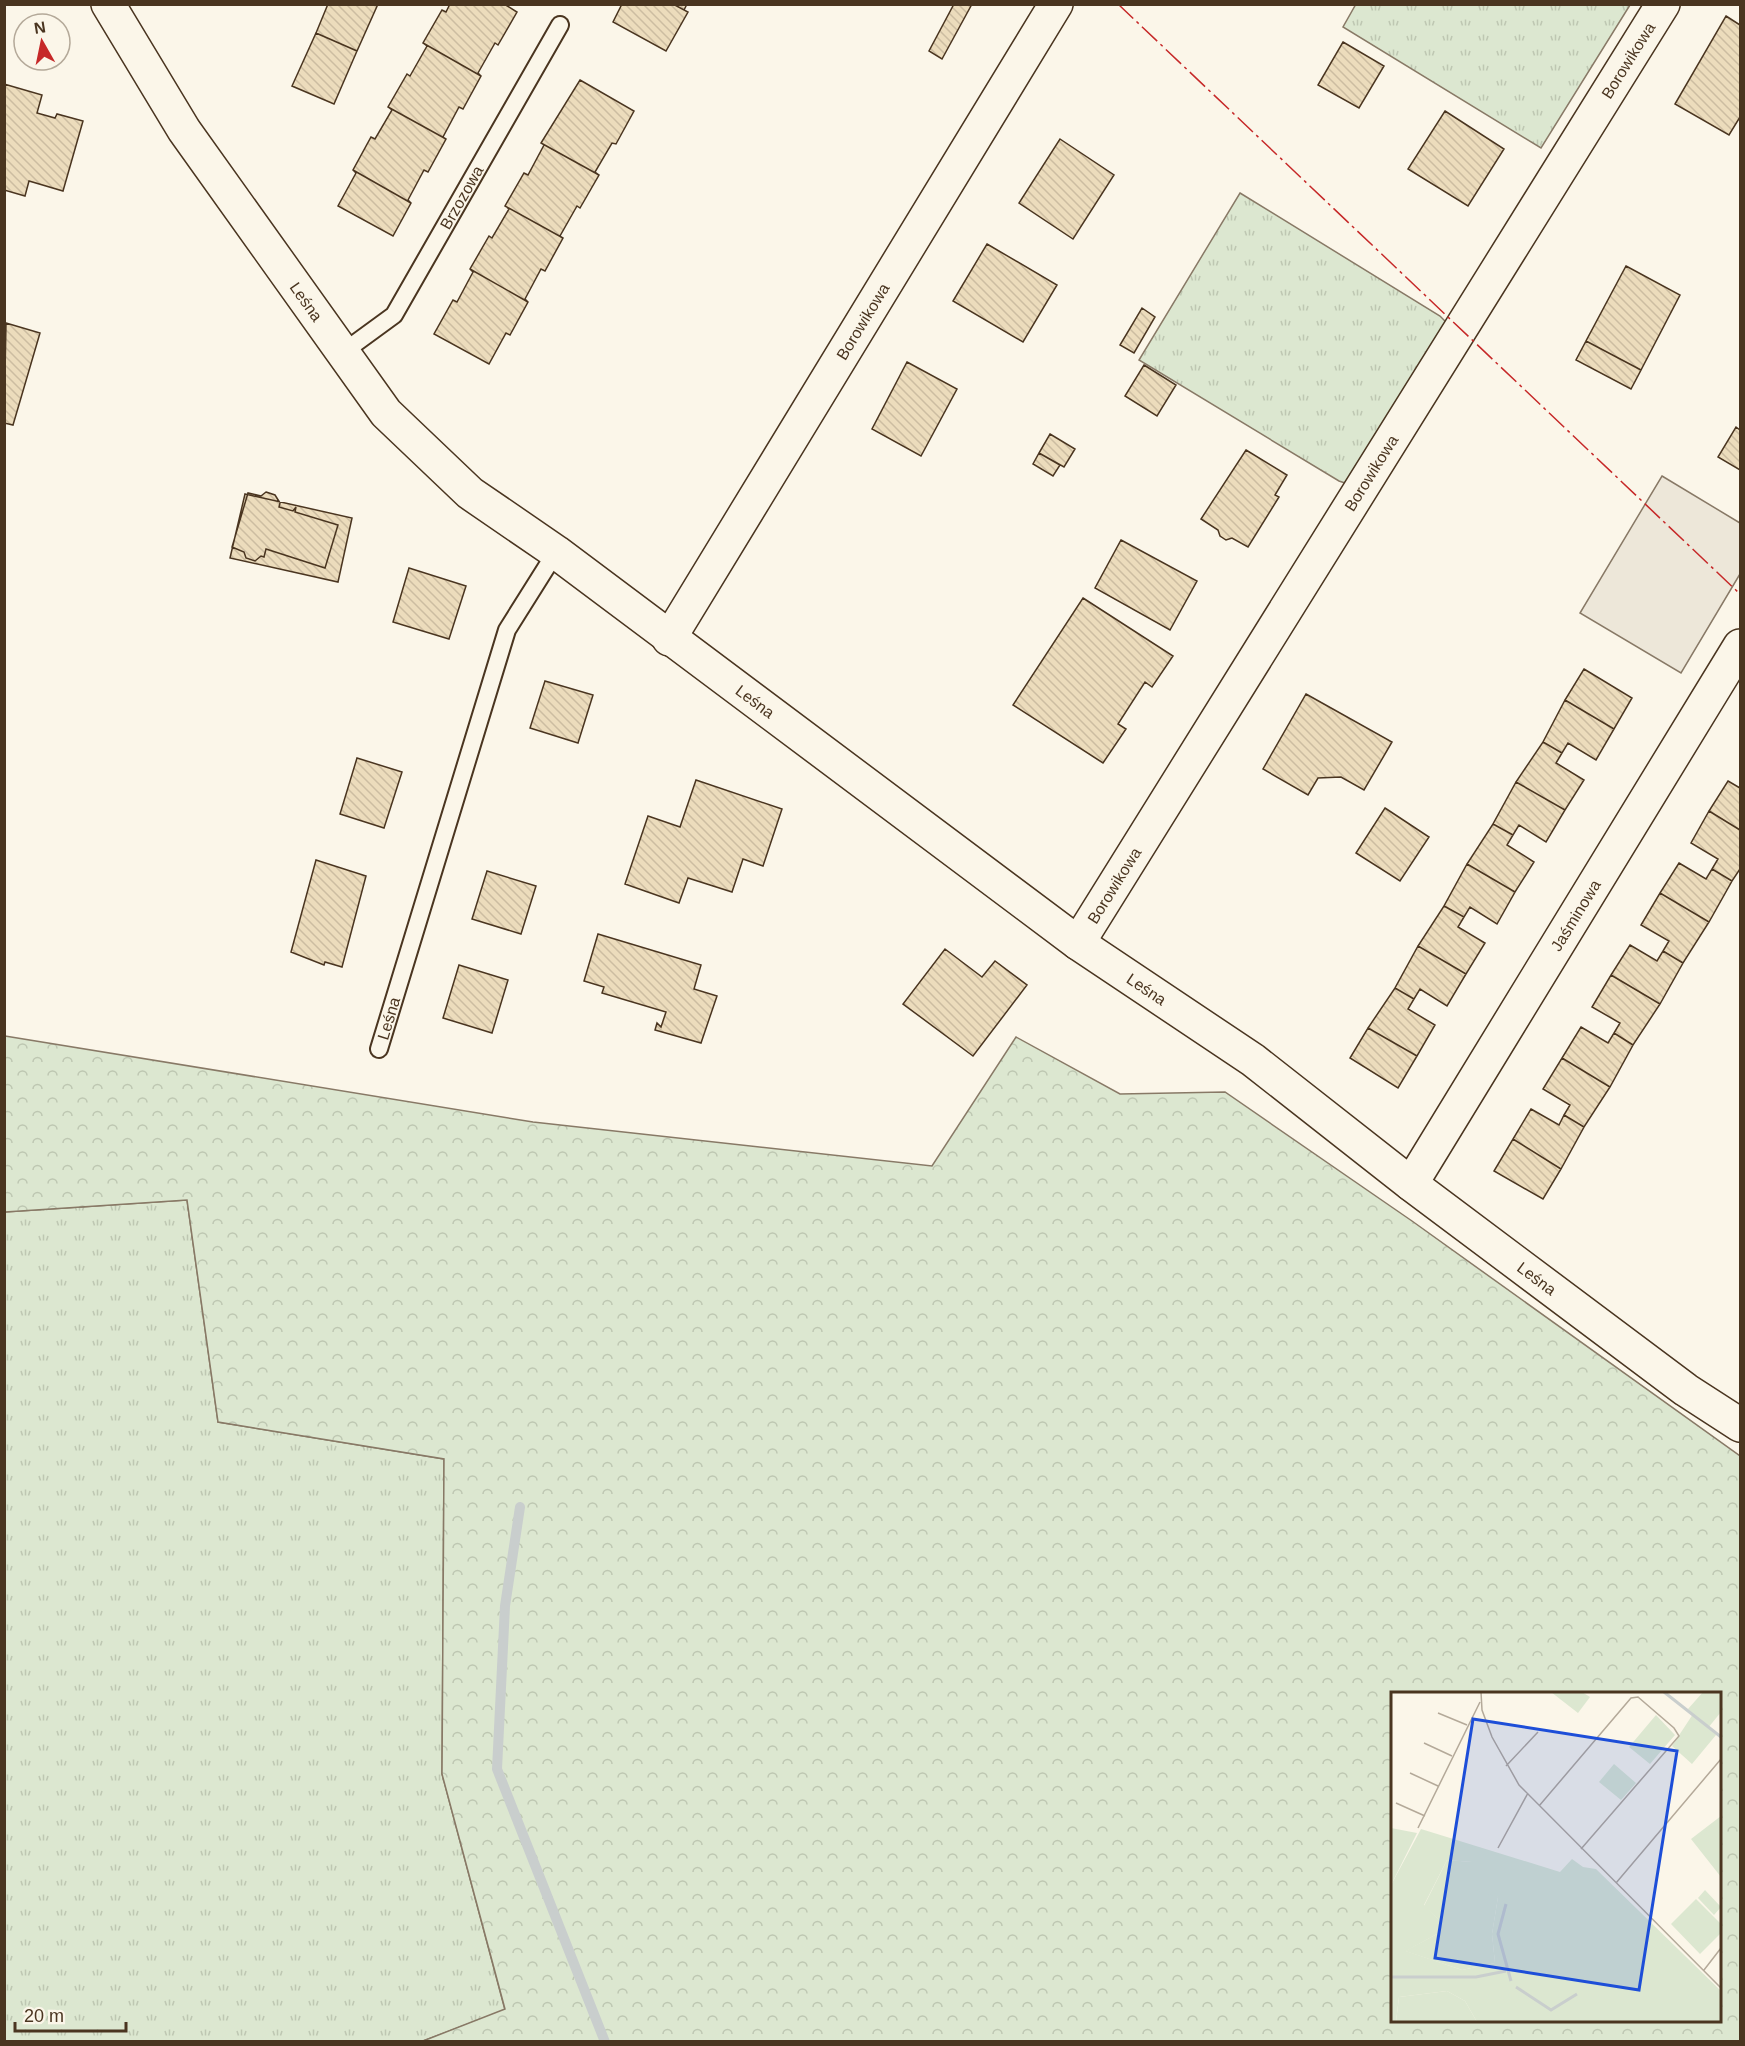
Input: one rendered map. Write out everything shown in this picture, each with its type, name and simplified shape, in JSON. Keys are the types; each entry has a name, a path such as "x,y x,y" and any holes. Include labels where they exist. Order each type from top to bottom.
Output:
{"street":[{"name":"Leśna","path":"108,4 184,130 386,413 470,493 556,552 669,639 1078,943 1253,1060 1411,1184 1686,1390 1740,1425"},
{"name":"Borowikowa","path":"669,639 1056,4"},
{"name":"Borowikowa","path":"1078,943 1663,4"},
{"name":"Jaśminowa","path":"1411,1184 1740,646"}],"lane":[{"name":"Brzozowa","path":"342,352 394,315 560,25"},
{"name":"Leśna","path":"379,1049 507,630 556,552"}],"green space":[{"path":"1356,4 1630,5 1541,148 1343,27"},
{"path":"1240,193 1440,316 1447,323 1348,484 1339,481 1139,360"},
{"path":"5,1036 533,1122 932,1166 1016,1037 1120,1094 1225,1092 1412,1221 1740,1456 1740,2041 423,2041 505,2009 442,1774 444,1459 218,1422 187,1200 5,1212"},
{"path":"187,1200 218,1422 444,1459 442,1774 505,2010 423,2041 5,2042 5,1212"}],"shaded area":[{"path":"1662,476 1740,523 1740,574 1681,673 1580,613"}],"building":[{"path":"328,4 378,4 357,51 316,33"},
{"path":"450,4 504,4 517,12 498,45 495,43 478,73 481,76 423,43 442,10 446,12"},
{"path":"622,4 673,4 688,12 666,51 613,22"},
{"path":"673,4 687,4 684,10"},
{"path":"954,4 972,4 942,59 929,51"},
{"path":"1726,16 1740,25 1740,117 1729,135 1675,104"},
{"path":"316,33 357,51 334,104 292,86"},
{"path":"1343,42 1384,66 1359,108 1318,85"},
{"path":"423,43 481,76 463,109 459,107 443,137 446,139 388,107 407,74 410,76 427,46"},
{"path":"580,80 634,111 616,144 612,143 595,172 599,175 541,143"},
{"path":"4,84 42,95 37,113 55,118 57,114 83,121 63,191 29,181 25,196 4,190"},
{"path":"388,107 446,139 428,172 424,170 408,200 411,203 353,170 371,137 375,139 392,110"},
{"path":"1445,111 1504,149 1468,206 1408,169"},
{"path":"1060,139 1114,175 1073,239 1019,203"},
{"path":"541,143 599,175 580,208 577,206 560,236 563,238 505,206 524,173 528,175 544,145"},
{"path":"353,170 411,203 393,236 338,206 356,173"},
{"path":"505,206 563,238 545,271 541,269 525,299 528,302 470,269 489,236 492,238 509,209"},
{"path":"987,244 1057,285 1023,342 953,301"},
{"path":"1626,266 1680,295 1641,370 1586,341"},
{"path":"470,269 528,302 510,335 506,333 489,364 434,334 453,300 457,302 473,272"},
{"path":"1142,308 1155,317 1134,353 1120,345"},
{"path":"6,323 40,333 13,425 4,423"},
{"path":"1586,341 1641,370 1631,389 1576,360"},
{"path":"907,362 957,389 921,456 872,429"},
{"path":"1144,365 1176,385 1157,416 1125,396"},
{"path":"1736,427 1740,430 1740,470 1718,457"},
{"path":"1050,434 1075,449 1064,467 1039,453"},
{"path":"1246,450 1287,475 1275,495 1279,497 1248,547 1232,538 1226,540 1220,536 1218,530 1201,519"},
{"path":"1039,453 1060,465 1053,476 1033,464"},
{"path":"266,492 275,495 280,503 279,507 293,511 296,507 295,512 338,525 325,568 266,549 264,557 261,556 255,561 246,558 244,552 232,547 248,493 261,496"},
{"path":"245,494 352,518 338,582 230,558"},
{"path":"1121,540 1197,581 1170,630 1095,588"},
{"path":"409,568 466,586 449,639 393,622"},
{"path":"1083,598 1173,656 1152,687 1145,682 1118,724 1126,729 1103,763 1013,705"},
{"path":"1584,669 1632,698 1614,729 1565,700"},
{"path":"545,681 593,695 578,743 530,728"},
{"path":"1306,694 1392,742 1364,790 1341,777 1318,778 1308,795 1263,769"},
{"path":"1565,700 1614,729 1596,760 1568,743 1562,753 1543,742"},
{"path":"1543,742 1562,753 1556,763 1584,780 1565,810 1516,782"},
{"path":"357,758 402,772 384,828 340,814"},
{"path":"696,780 782,809 763,866 743,859 732,892 688,878 679,903 625,884 648,816 680,827"},
{"path":"1728,781 1740,788 1740,830 1709,811"},
{"path":"1516,782 1565,810 1546,842 1519,825 1513,835 1493,824"},
{"path":"1385,808 1429,837 1400,881 1356,853"},
{"path":"1709,811 1740,830 1740,869 1732,881 1712,869 1718,859 1691,843"},
{"path":"1493,824 1513,835 1507,845 1534,862 1515,892 1467,864"},
{"path":"316,860 366,876 342,967 325,962 324,965 291,952"},
{"path":"1679,863 1706,879 1712,869 1732,881 1709,922 1660,893"},
{"path":"1467,864 1515,892 1497,924 1470,907 1464,917 1444,906"},
{"path":"487,871 536,886 521,934 472,919"},
{"path":"1660,893 1709,922 1683,963 1663,951 1669,941 1641,925"},
{"path":"1444,906 1464,917 1458,927 1485,943 1466,974 1418,946"},
{"path":"598,934 701,965 694,989 717,996 701,1043 655,1030 657,1023 661,1027 666,1012 602,993 604,987 584,981"},
{"path":"1630,945 1657,961 1663,951 1683,963 1660,1004 1611,975"},
{"path":"1418,946 1466,974 1447,1006 1420,989 1414,999 1395,988"},
{"path":"945,949 982,977 995,961 1027,985 973,1056 903,1004"},
{"path":"459,965 508,980 492,1033 443,1018"},
{"path":"1611,975 1660,1004 1633,1045 1614,1033 1620,1023 1592,1007"},
{"path":"1395,988 1414,999 1408,1009 1435,1025 1417,1056 1368,1028"},
{"path":"1581,1027 1608,1043 1614,1033 1633,1045 1610,1087 1562,1058"},
{"path":"1368,1028 1417,1056 1398,1088 1350,1058"},
{"path":"1562,1058 1610,1087 1584,1127 1564,1115 1570,1105 1543,1089"},
{"path":"1531,1109 1559,1125 1564,1115 1584,1127 1561,1169 1513,1139"},
{"path":"1513,1139 1561,1169 1543,1199 1494,1171"}],"waterway":[{"path":"520,1507 505,1606 497,1769 605,2042"}],"power":[{"path":"1118,4 1740,594"}]}
